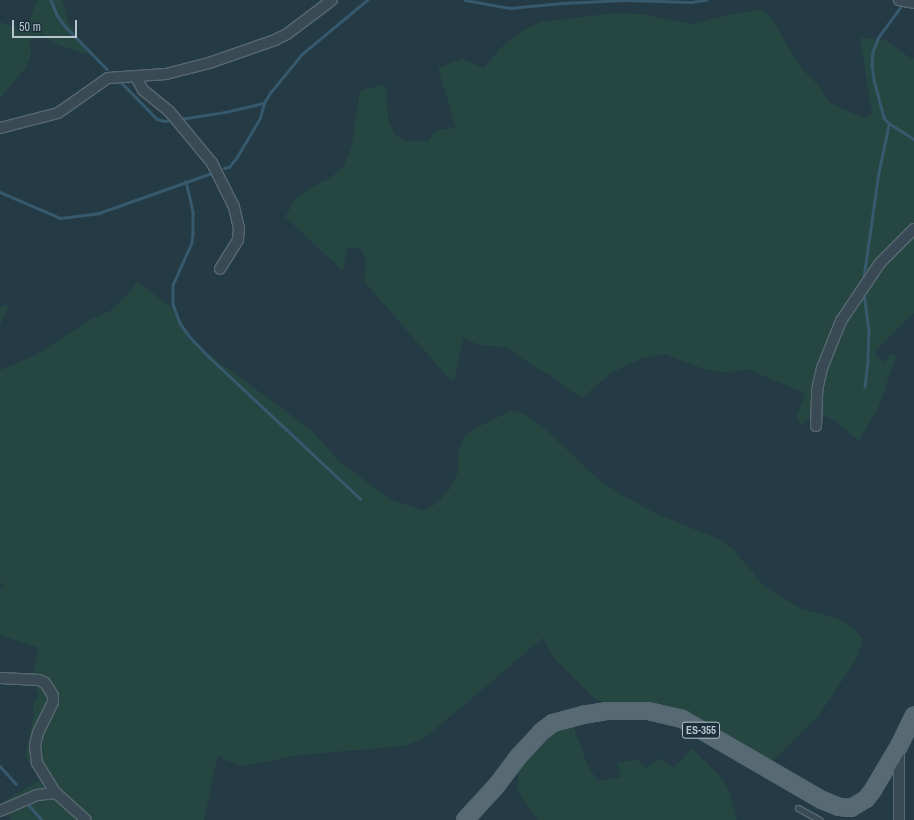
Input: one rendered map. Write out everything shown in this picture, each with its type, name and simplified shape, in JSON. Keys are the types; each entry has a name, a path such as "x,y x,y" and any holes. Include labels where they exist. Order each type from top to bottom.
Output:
{"main road":[{"name":"ES-355","path":"466,820 497,785 518,756 541,732 553,723 582,715 608,711 648,711 682,719 822,800 839,807 851,808 866,799 899,746 914,715"}],"street":[{"path":"0,128 58,113 108,78 166,74 209,63 275,40 287,34 332,0"},
{"path":"900,1 914,4"},
{"path":"136,77 143,90 169,111 212,163 234,207 239,228 238,240 220,269"},
{"path":"816,426 817,390 820,376 841,321 880,263 914,229"},
{"path":"0,678 39,680 45,683 53,696 51,708 38,733 35,754 37,763 56,793 86,820"},
{"path":"898,820 899,746"},
{"path":"0,811 37,795 56,793"}],"lane":[{"path":"798,808 820,820"}],"green space":[{"path":"37,0 62,0 68,21 88,55 59,45 41,34 30,41 31,55 25,69 0,98 0,22 19,28 28,23"},
{"path":"762,9 770,16 802,69 819,86 829,102 865,119 872,113 860,38 885,40 914,59 914,313 876,350 875,355 884,362 891,353 896,356 879,406 859,441 833,419 815,412 801,426 797,416 805,393 747,369 723,373 701,368 665,354 640,359 611,373 583,397 570,391 552,376 536,368 508,348 476,344 463,337 454,380 449,379 364,281 366,259 361,249 347,248 343,271 285,217 296,198 314,186 330,178 343,167 351,149 360,92 362,90 385,84 389,121 394,134 404,141 428,141 437,130 456,128 438,68 463,59 484,68 499,49 525,29 542,22 614,13 640,14 693,24 723,16"},
{"path":"137,282 173,308 182,321 187,338 311,430 341,463 392,500 424,511 437,503 449,490 458,472 458,453 464,437 476,428 510,411 526,415 546,430 598,479 622,495 655,513 718,539 733,549 765,587 802,609 837,618 854,629 863,639 857,658 818,717 770,763 728,739 602,702 593,697 555,659 543,638 426,737 405,746 299,755 244,766 225,760 218,755 204,820 11,820 5,800 42,779 25,756 34,714 33,704 39,695 32,679 39,648 0,635 0,588 4,587 0,581 0,370 34,356 90,320 110,311 130,292"},
{"path":"9,305 0,325 0,307"},
{"path":"573,726 588,766 598,781 621,777 617,763 637,759 647,768 659,758 673,768 692,749 721,777 728,788 737,820 538,820 517,791 519,764 533,748 559,728"}],"waterway":[{"path":"51,0 57,15 65,26 107,69"},
{"path":"224,168 229,167 237,157 260,118 264,103 270,93 302,54 367,0"},
{"path":"465,0 510,8 562,3 625,0 691,2 706,0"},
{"path":"904,3 879,37 873,52 872,65 874,80 884,118 889,123 914,139"},
{"path":"121,82 157,119 164,121 173,120"},
{"path":"180,119 225,112 264,103"},
{"path":"863,281 878,175 889,123"},
{"path":"0,192 60,218 99,213 209,174"},
{"path":"186,181 193,212 193,233 192,243 173,285 173,304 180,323 189,336 208,356 361,499"},
{"path":"864,292 869,330 868,362 865,387"},
{"path":"0,766 16,784"},
{"path":"29,805 42,820"}]}
